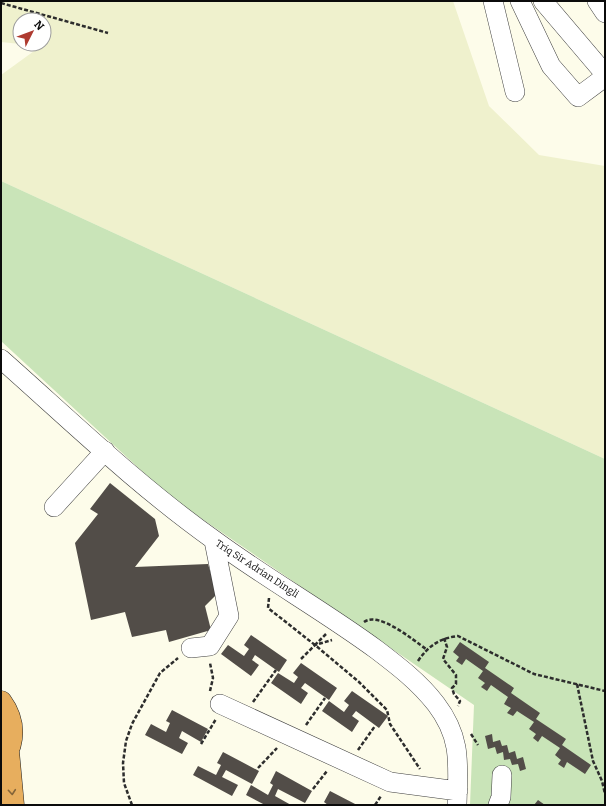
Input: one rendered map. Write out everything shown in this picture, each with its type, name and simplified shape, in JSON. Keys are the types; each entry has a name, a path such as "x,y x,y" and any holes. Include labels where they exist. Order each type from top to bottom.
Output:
{"highway":[{"path":"1,702 7,710 12,724 12,738 5,757 13,805"}],"street":[{"path":"493,1 515,92"},
{"path":"520,1 551,66 578,97 605,77"},
{"path":"543,1 605,74"},
{"path":"597,1 605,13"},
{"name":"Triq Sir Adrian Dingli","path":"1,359 158,498 214,541 345,627 409,675 436,704 455,737 458,761 458,798"},
{"path":"54,507 105,451"},
{"path":"192,648 210,646 229,616 214,541"},
{"path":"230,709 390,782 429,788 458,798"},
{"path":"498,805 501,797 502,775"}],"path":[{"path":"1,3 108,33"},
{"path":"274,580 270,589 268,608 359,682 387,710 390,724 417,763 429,788"},
{"path":"301,659 315,645 345,627 368,619 378,620 426,649"},
{"path":"315,645 345,627"},
{"path":"409,675 426,649 444,638 458,636 534,674 605,691"},
{"path":"444,638 447,647 443,658 456,674 456,684 452,688 454,694 460,701 457,708"},
{"path":"210,646 210,659 213,678 208,697 230,709"},
{"path":"132,805 124,783 123,763 126,741 132,724 160,673 183,652 192,648"},
{"path":"201,744 215,720 276,670"},
{"path":"577,684 593,761 602,781 605,794"},
{"path":"258,768 292,737 325,698"},
{"path":"313,789 343,761 375,726"},
{"path":"470,733 478,745"}],"green space":[{"path":"1,1 453,1 489,106 539,155 605,166 605,459 1,181 1,75 33,52 52,52 52,12 12,12 12,43 1,42"},
{"path":"1,181 605,459 605,805 470,805 474,705 170,497 1,341"}],"building":[{"path":"110,483 155,519 159,536 135,567 208,564 217,594 205,606 211,630 169,642 166,630 132,637 125,612 91,620 75,543 98,514 90,509"},
{"path":"251,635 287,660 279,672 255,655 252,660 259,665 251,676 221,654 228,645 244,656 249,649 244,645"},
{"path":"460,642 489,662 485,668 514,688 511,693 540,713 536,719 566,739 562,745 591,765 585,774 567,762 564,768 558,764 561,760 555,755 560,748 542,736 538,742 533,738 536,734 529,729 534,722 517,711 513,716 507,713 511,708 504,704 508,697 491,685 487,691 481,687 485,683 478,678 483,671 466,659 462,665 456,661 459,657 453,652"},
{"path":"301,663 337,688 329,700 305,683 301,688 308,693 301,704 271,683 278,673 294,683 298,677 293,673"},
{"path":"352,691 388,716 379,728 356,711 352,716 359,721 352,732 322,711 329,701 344,712 349,705 344,701"},
{"path":"172,710 208,729 201,742 182,731 179,738 188,743 182,754 145,735 151,724 166,732 170,723 166,721"},
{"path":"492,734 493,742 500,740 502,746 507,745 509,753 515,751 517,759 523,757 526,769 520,771 518,764 512,765 510,759 504,760 503,752 497,754 495,747 488,749 485,736"},
{"path":"223,752 259,771 252,784 226,770 222,777 238,785 232,796 193,775 198,766 216,775 221,765 217,763"},
{"path":"276,771 312,791 305,803 278,789 275,796 291,805 265,805 246,795 251,785 268,795 273,785 270,783"},
{"path":"330,791 357,805 328,805 324,802"},
{"path":"538,800 545,805 534,805"}]}
